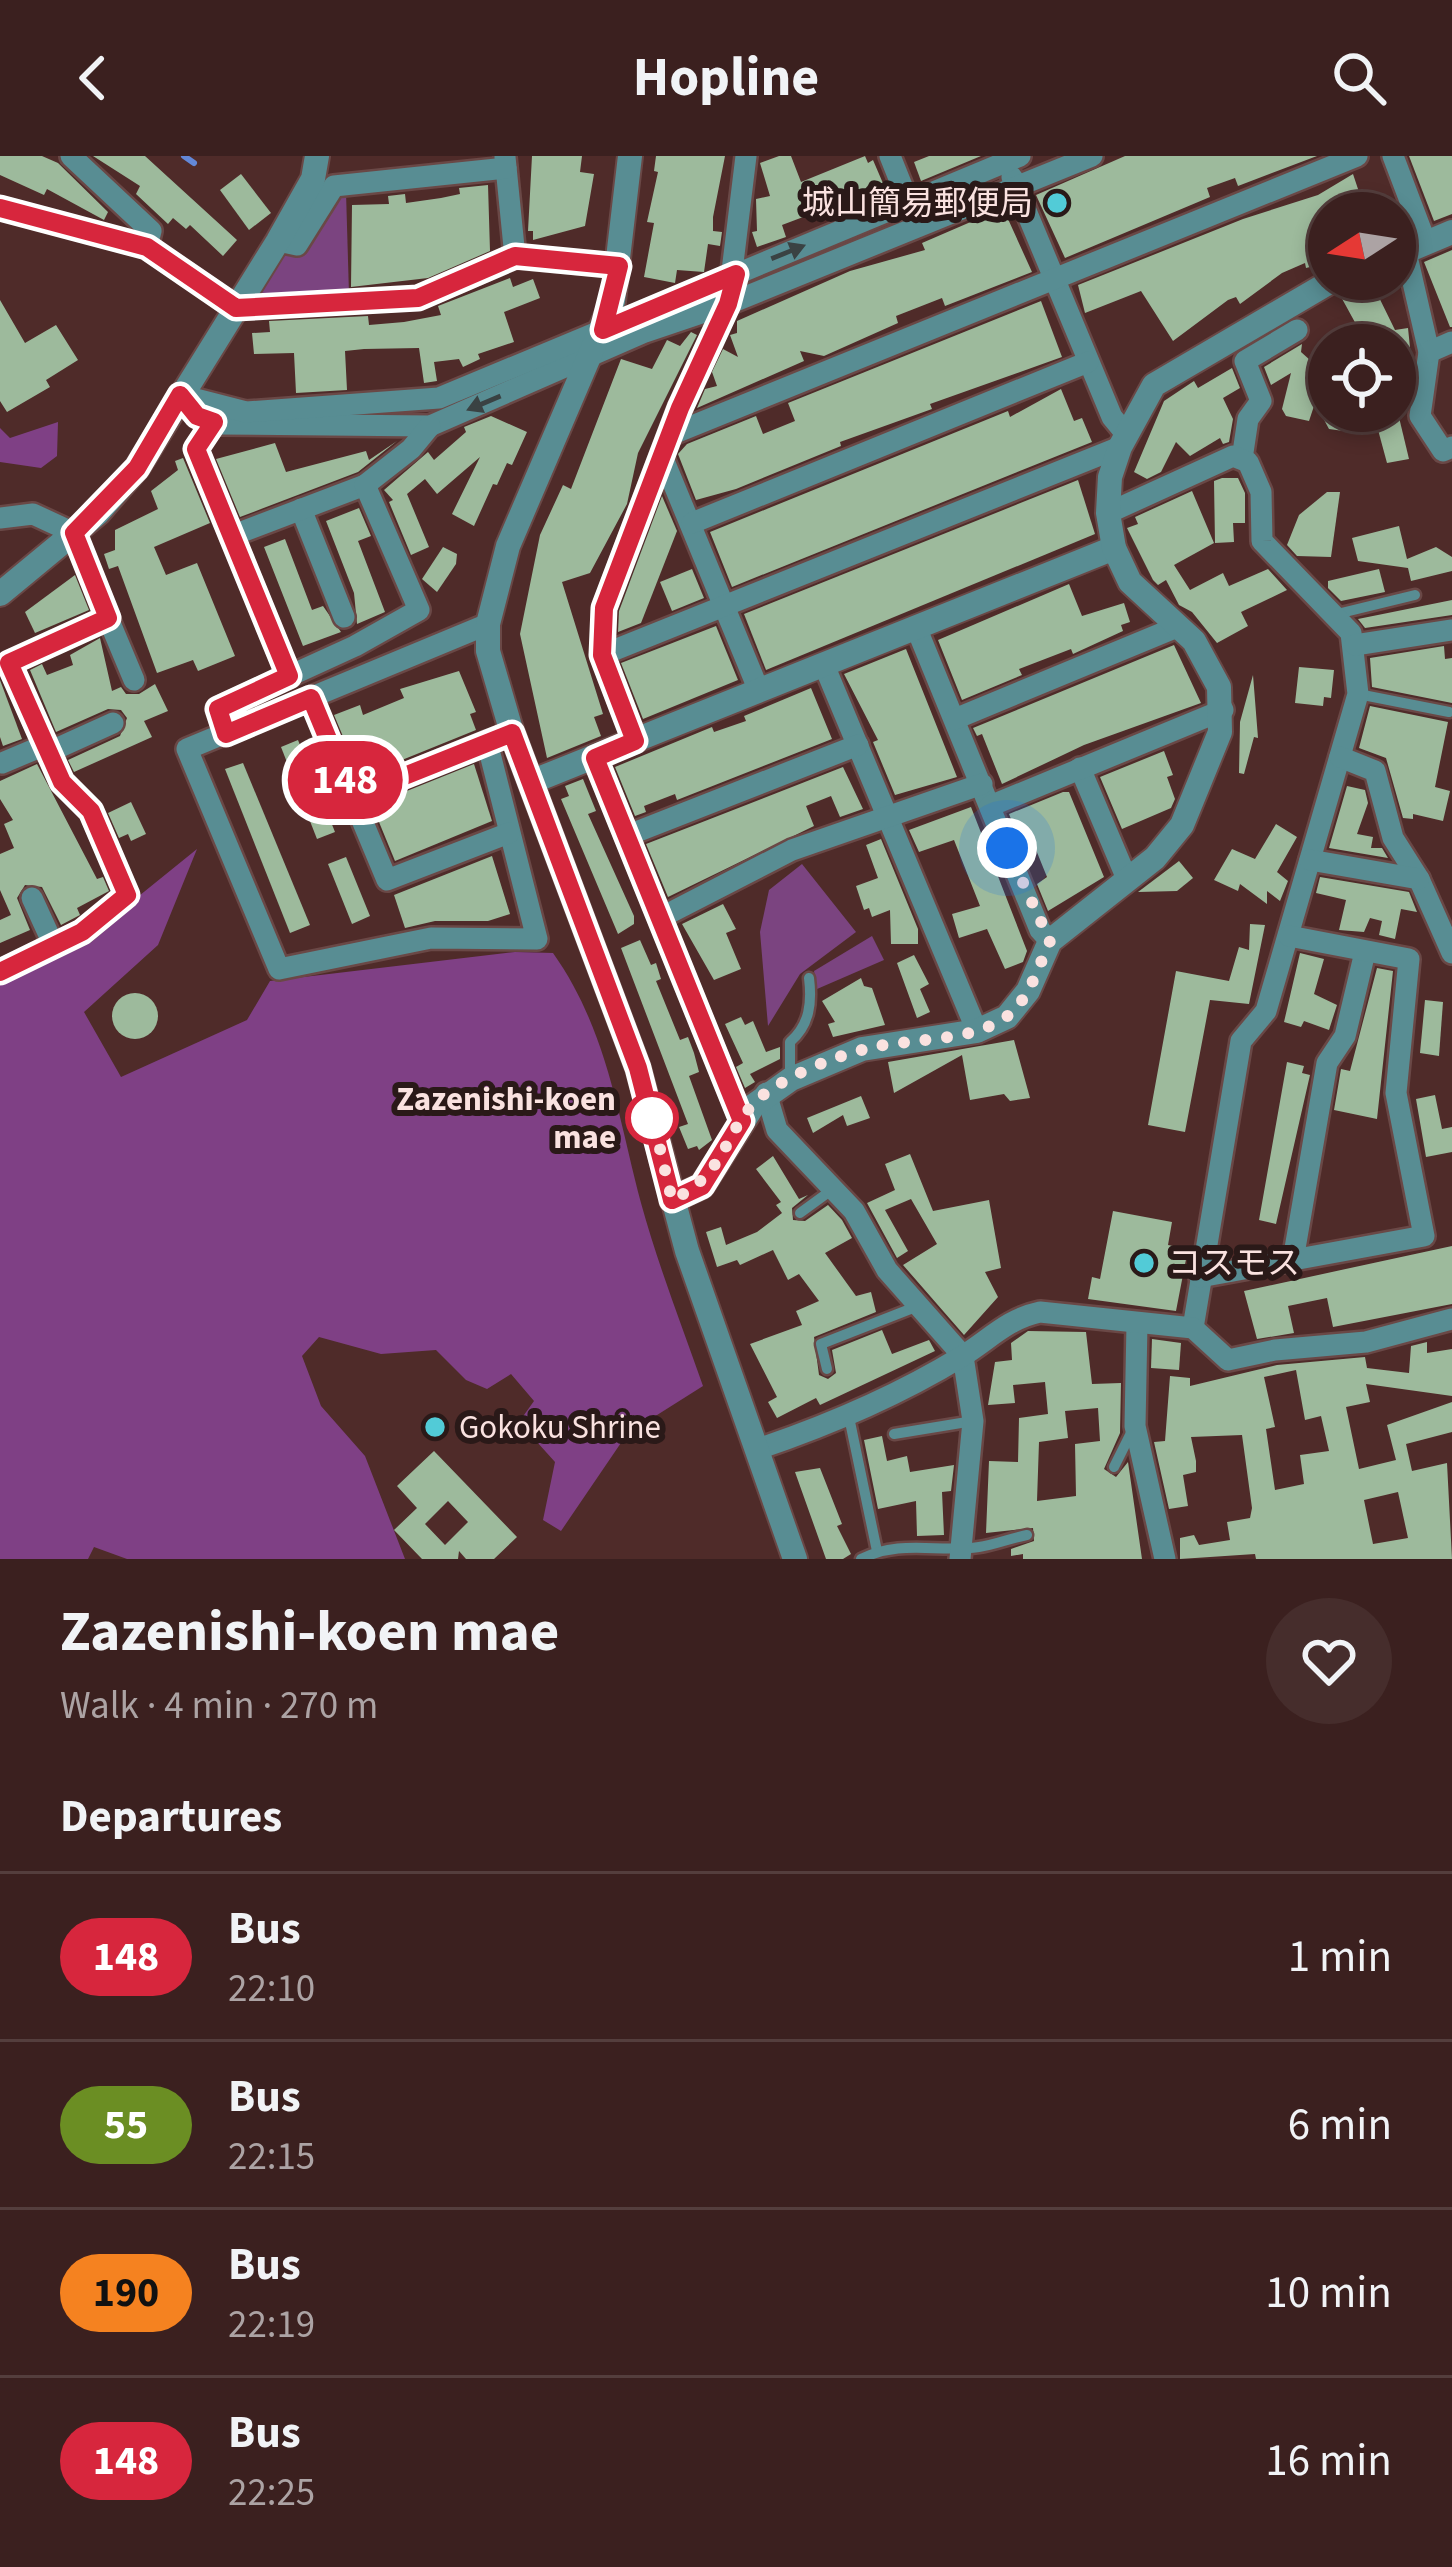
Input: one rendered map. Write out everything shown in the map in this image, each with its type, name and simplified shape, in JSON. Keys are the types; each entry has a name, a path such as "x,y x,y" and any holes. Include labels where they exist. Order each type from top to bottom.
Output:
{"street":[{"path":"71,156 151,231 147,247"},
{"path":"0,594 74,533 137,468 278,241 314,178 317,156"},
{"path":"488,624 187,749 278,969 431,938 537,939 509,832 488,624 508,546 603,330 619,266 631,156"},
{"path":"635,741 602,655 604,608 666,445 728,304 736,274 746,156"},
{"path":"890,156 918,226"},
{"path":"180,395 197,416 244,427 430,426 1092,156"},
{"path":"666,445 1357,156"},
{"path":"1393,156 1399,192"},
{"path":"180,395 246,412 406,405 439,398 1010,158 1015,187 1123,441"},
{"path":"278,241 297,245 334,186 506,162 515,256"},
{"path":"0,208 147,247 236,308 418,298 515,256 619,266"},
{"path":"1416,247 1452,232"},
{"path":"1416,284 1430,352 1420,416 1443,451 1452,448"},
{"path":"672,1200 702,1186 742,1121 766,1093 790,1079 862,1049 994,1026 1017,1007 1050,941 1169,845 1213,758 1223,710 1205,654 1130,582 1114,548 1107,494 1123,441 1154,385 1308,295"},
{"path":"1242,459 1248,419 1261,401 1245,361 1297,330"},
{"path":"1430,352 1452,342"},
{"path":"692,523 1088,362"},
{"path":"214,422 196,449 289,676"},
{"path":"231,536 365,484 411,449 430,426"},
{"path":"602,655 1123,441"},
{"path":"666,445 759,692"},
{"path":"1108,513 1233,456 1248,462 1261,492 1262,541 1334,615 1355,645 1358,694 1289,936 1266,1011 1241,1041 1193,1328"},
{"path":"226,734 218,709 419,610 365,484"},
{"path":"301,509 344,617"},
{"path":"0,518 33,514 74,533 134,680"},
{"path":"531,782 1114,548"},
{"path":"0,972 82,932 127,895 91,811 62,782 9,663 108,618"},
{"path":"916,627 1050,941"},
{"path":"956,719 1177,627"},
{"path":"1355,645 1452,630"},
{"path":"824,665 977,1030"},
{"path":"311,698 387,880 509,832"},
{"path":"990,806 1223,710"},
{"path":"2,763 113,723"},
{"path":"500,738 531,782 638,1068 672,1200 795,1559"},
{"path":"352,797 500,738"},
{"path":"626,836 858,745"},
{"path":"1340,757 1376,772 1393,838 1419,879 1452,953"},
{"path":"595,758 742,1121"},
{"path":"1079,768 1127,879"},
{"path":"660,918 792,850 890,820 982,784"},
{"path":"1310,860 1419,879"},
{"path":"32,898 54,946"},
{"path":"1200,1276 1424,1236 1396,1093 1408,958 1289,936"},
{"path":"1293,1260 1327,1063 1345,1036 1365,952"},
{"path":"766,1093 777,1130 833,1189 918,1306 963,1356 973,1421 960,1553"},
{"path":"758,1449 849,1417 963,1356 1016,1318 1040,1312 1193,1328 1228,1360 1275,1350 1366,1342 1452,1319"},
{"path":"1138,1324 1135,1426 1166,1559"}],"lane":[{"path":"1334,615 1415,595"},
{"path":"1358,694 1449,712"},
{"path":"790,1079 790,1042 806,1020 809,978"},
{"path":"800,1213 833,1189"},
{"path":"826,1369 821,1344 918,1306"},
{"path":"849,1417 877,1551"},
{"path":"894,1435 973,1421"},
{"path":"1114,1467 1135,1426"},
{"path":"861,1559 877,1551 926,1544 960,1553 1027,1535"}],"shaded area":[{"path":"346,192 349,294 261,300 255,293 284,250"},
{"path":"58,422 57,456 41,468 0,462 0,428 10,438"},
{"path":"197,849 158,945 84,1012 121,1077 247,1020 270,981 515,952 553,953 571,982 599,1043 648,1226 703,1386 627,1434 561,1531 543,1520 555,1462 519,1422 534,1401 511,1374 487,1389 466,1380 436,1350 381,1354 319,1337 302,1356 321,1406 365,1456 405,1559 127,1559 94,1547 88,1559 0,1559 0,980 87,938"},
{"path":"802,864 856,932 800,974 768,1026 760,932 769,890"},
{"path":"872,936 884,960 817,989 814,971"}],"building":[{"path":"0,156 42,156 58,163 108,212 104,220 47,189 44,195 0,175"},
{"path":"93,156 145,156 237,240 223,256 190,225 186,229 173,218 168,224 136,194 140,186"},
{"path":"532,156 582,156 580,172 594,174 585,226 533,240 533,231 528,231"},
{"path":"656,156 725,156 713,217 713,231 722,232 720,246 708,244 704,272 677,270 675,283 644,277 654,223 647,222 658,172 654,171"},
{"path":"791,156 801,182 865,156 868,163 873,160 888,195 832,218 827,208 782,225 786,237 757,247 752,232 757,231 756,199 770,196 760,163"},
{"path":"929,156 981,156 921,181 914,162"},
{"path":"1125,156 1317,156 1238,186 1235,178 1207,188 1210,197 1065,258 1036,195"},
{"path":"1409,156 1452,156 1452,214 1434,221"},
{"path":"241,174 271,213 249,230 220,190"},
{"path":"1353,174 1359,192 1323,192"},
{"path":"488,185 490,251 428,278 351,287 352,205 389,204 388,196 405,194 406,203 441,198 460,194 459,188"},
{"path":"1308,198 1308,268 1305,263 1282,273 1240,304 1236,297 1228,300 1173,341 1141,291 1085,313 1078,285"},
{"path":"1003,208 1032,272 945,306 942,298 896,316 898,323 824,356 800,351 804,361 697,408 705,389 717,386 712,372 723,349 738,357 730,335 737,333 737,321 850,271 925,250 922,243"},
{"path":"1452,250 1452,327 1450,327 1424,262"},
{"path":"510,278 513,287 533,279 540,298 504,312 514,342 478,354 480,359 463,367 459,359 434,362 437,381 424,383 419,348 364,349 345,351 347,390 296,393 294,353 254,354 252,333 270,332 269,321 368,316 369,325 404,322 441,315 438,306"},
{"path":"0,300 25,343 56,325 78,360 46,380 50,387 7,412 0,401"},
{"path":"1343,300 1380,300 1392,324 1356,324"},
{"path":"1041,301 1062,357 930,404 932,409 840,442 841,446 736,489 696,500 678,454 687,444 756,416 763,434 795,421 788,403"},
{"path":"691,332 697,335 638,453 627,504 590,573 562,582 603,714 594,717 601,736 547,758 520,634 540,535 563,485 571,489 621,359 652,369 667,340 680,346"},
{"path":"1302,344 1301,352 1308,358 1308,421 1286,416 1282,409 1291,373 1271,385 1264,367"},
{"path":"1232,368 1240,388 1223,398 1233,419 1229,442 1223,444 1220,438 1190,456 1176,442 1161,472 1147,479 1134,472 1164,401 1194,381 1198,388"},
{"path":"1061,389 1074,421 1082,418 1092,442 732,587 710,532 1008,411 1010,417"},
{"path":"491,416 527,432 512,465 507,463 497,485 493,484 474,526 452,514 480,457 437,494 425,479 407,494 429,547 411,555 389,502 393,500 384,490 428,452 434,460 466,432 464,427"},
{"path":"1379,432 1403,432 1409,459 1387,463"},
{"path":"397,441 358,472 240,517 216,459 275,443 286,472 366,451 369,460"},
{"path":"183,458 210,523 154,547 166,575 197,563 235,656 198,671 193,660 157,673 118,566 109,569 104,554 115,550 115,530 158,509 151,491 178,470 175,461"},
{"path":"1238,478 1245,493 1245,523 1233,523 1234,542 1215,543 1214,481"},
{"path":"1078,480 1095,534 766,670 744,614"},
{"path":"1192,491 1214,543 1174,565 1190,590 1223,573 1229,586 1268,569 1287,590 1241,612 1248,626 1217,643 1192,612 1179,605 1166,580 1158,585 1153,580 1127,528 1138,524 1135,517"},
{"path":"1327,492 1340,492 1331,557 1297,556 1287,545 1299,515"},
{"path":"662,496 677,531 641,623 618,632 619,611"},
{"path":"359,508 371,536 358,541 385,612 357,624 354,593 326,521"},
{"path":"1399,526 1407,559 1436,547 1452,557 1452,571 1411,581 1408,568 1358,561 1352,538"},
{"path":"285,539 312,610 323,606 341,632 303,646 264,547"},
{"path":"443,547 457,554 456,564 437,592 422,579"},
{"path":"692,569 704,598 672,611 660,582"},
{"path":"1379,569 1385,592 1341,601 1328,588 1328,581"},
{"path":"75,575 89,610 35,633 25,612"},
{"path":"1069,584 1082,616 1124,603 1130,622 1121,625 1123,631 1073,654 1071,649 1019,669 1022,675 962,700 938,640"},
{"path":"1452,600 1452,615 1365,628 1358,619"},
{"path":"716,626 738,680 643,719 621,663"},
{"path":"100,638 112,691 121,687 126,694 139,694 155,684 168,711 144,721 152,737 74,772 68,760 120,736 127,718 121,710 108,709 56,732 30,670 42,664 47,675 73,665 70,655"},
{"path":"1174,645 1201,703 1084,745 1002,784 982,734 977,736 973,728"},
{"path":"1444,646 1445,659 1452,658 1452,703 1372,687 1370,658"},
{"path":"906,649 957,777 895,795 873,742 878,740 844,674"},
{"path":"1299,667 1334,670 1331,698 1324,697 1323,706 1295,703"},
{"path":"459,671 476,712 470,714 476,730 360,777 334,715 360,705 363,715 404,698 400,689"},
{"path":"1253,675 1258,738 1254,737 1244,774 1239,773 1240,722"},
{"path":"0,680 22,739 3,746 0,737"},
{"path":"811,688 832,739 677,800 675,794 644,806 646,812 635,816 615,767 712,727 714,732 746,721 744,716"},
{"path":"1370,706 1448,722 1435,787 1450,791 1443,821 1413,814 1413,819 1403,818 1386,758 1359,748"},
{"path":"298,740 335,832 317,839 281,747"},
{"path":"1164,751 1173,775 1167,777 1175,799 1171,808 1122,829 1100,777"},
{"path":"243,763 310,925 290,933 225,769"},
{"path":"37,764 97,879 103,877 109,891 77,908 80,915 61,925 42,887 25,885 17,898 30,930 0,943 0,920 11,915 0,890 0,854 14,848 4,824 13,820 0,799 0,781"},
{"path":"474,764 492,821 395,861 372,805"},
{"path":"843,767 863,809 840,817 831,796 806,806 814,826 668,897 646,844"},
{"path":"583,779 596,811 588,814 634,916 634,924 618,934 561,799 569,796 565,786"},
{"path":"1347,786 1365,790 1368,803 1357,834 1373,837 1371,848 1382,848 1388,858 1329,848"},
{"path":"1069,792 1104,877 1048,911 1037,884 1047,877 1030,835 1019,839 1009,814"},
{"path":"131,802 146,834 131,841 128,834 119,838 108,813"},
{"path":"971,807 1027,951 1023,962 1005,969 987,929 959,938 952,914 980,906 954,840 919,852 909,830"},
{"path":"1276,824 1297,837 1277,872 1288,881 1280,901 1267,891 1267,904 1240,884 1238,891 1214,880 1232,849 1255,859"},
{"path":"881,839 918,929 918,944 891,944 890,910 872,917 869,908 864,910 856,886 878,878 866,845"},
{"path":"492,856 510,914 488,921 435,921 405,928 394,895"},
{"path":"346,857 370,916 352,924 328,864"},
{"path":"1179,861 1193,878 1177,891 1138,892"},
{"path":"1320,877 1409,892 1417,912 1401,909 1395,939 1379,935 1382,921 1370,918 1364,932 1339,930 1346,900 1316,893"},
{"path":"723,904 736,929 726,933 741,969 714,980 682,924"},
{"path":"1250,924 1265,925 1249,1004 1210,1000 1185,1132 1148,1125 1176,971 1229,981 1239,947 1249,950"},
{"path":"640,940 651,965 656,963 661,979 656,981 680,1040 688,1037 694,1053 699,1072 689,1076 712,1140 699,1150 697,1146 688,1149 679,1127 688,1124 621,948"},
{"path":"1300,953 1324,959 1314,994 1337,1005 1329,1030 1304,1021 1301,1027 1284,1022"},
{"path":"914,955 929,984 920,989 930,1012 917,1018 897,963"},
{"path":"1377,968 1393,971 1377,1119 1334,1110 1341,1069 1350,1071"},
{"path":"861,978 864,986 872,988 885,1025 833,1037 828,1024 835,1022 822,1001"},
{"path":"135,993 151,1000 158,1016 151,1032 135,1039 119,1032 112,1016 119,1000"},
{"path":"1425,1000 1443,1002 1439,1056 1420,1053"},
{"path":"741,1017 745,1025 753,1021 766,1052 780,1047 780,1059 750,1074 755,1082 745,1088 736,1067 743,1063 725,1024"},
{"path":"1014,1040 1030,1098 1010,1101 1004,1094 970,1100 962,1055 894,1093 888,1062"},
{"path":"1287,1062 1304,1066 1302,1073 1310,1075 1276,1224 1259,1220"},
{"path":"1435,1095 1442,1129 1452,1127 1452,1152 1426,1157 1416,1099"},
{"path":"861,1096 870,1118 847,1126 843,1115 813,1133 807,1118"},
{"path":"910,1154 933,1211 989,1200 1001,1268 985,1272 998,1297 964,1335 903,1265 937,1244 911,1199 885,1210 908,1251 897,1258 867,1203 895,1190 885,1164"},
{"path":"773,1156 799,1199 808,1195 792,1208 793,1220 805,1221 828,1205 842,1220 852,1238 825,1253 856,1296 871,1292 876,1312 814,1337 819,1375 828,1379 836,1373 832,1350 882,1330 892,1354 929,1340 935,1351 820,1405 816,1398 777,1418 768,1402 777,1397 750,1344 802,1325 796,1311 819,1301 799,1274 788,1280 773,1250 740,1265 737,1260 717,1267 706,1232 721,1227 726,1245 757,1232 782,1213 776,1205 781,1202 756,1169"},
{"name":"コスモス","path":"1113,1211 1172,1222 1168,1245 1188,1249 1176,1311 1088,1299 1092,1277 1100,1279"},
{"path":"1452,1246 1452,1304 1333,1327 1327,1298 1288,1306 1294,1333 1257,1339 1244,1291"},
{"path":"1028,1331 1086,1332 1092,1384 1121,1383 1120,1433 1104,1469 1116,1477 1128,1462 1142,1559 1023,1559 1023,1554 1011,1556 1011,1549 1034,1541 1033,1528 986,1533 989,1461 1018,1462 1019,1418 1048,1414 1045,1382 1013,1385 1015,1403 988,1405 995,1362 1012,1360 1011,1343","holes":["1098,1408 1100,1441 1075,1444 1076,1496 1037,1501 1039,1442 1068,1438 1065,1411"]},
{"path":"1152,1339 1181,1343 1179,1370 1151,1368"},
{"path":"1427,1342 1427,1353 1452,1349 1452,1396 1366,1384 1370,1402 1346,1407 1359,1469 1396,1460 1387,1425 1452,1402 1452,1432 1406,1444 1412,1471 1447,1463 1452,1559 1256,1559 1255,1554 1180,1559 1180,1538 1194,1535 1199,1545 1230,1540 1227,1522 1250,1518 1252,1508 1242,1435 1191,1437 1196,1472 1183,1475 1188,1506 1169,1509 1154,1442 1165,1441 1170,1376 1190,1378 1190,1386 1277,1365 1365,1357 1367,1368 1409,1373 1411,1346","holes":["1296,1370 1305,1420 1321,1416 1329,1451 1300,1455 1304,1484 1275,1490 1266,1429 1275,1427 1264,1377","1398,1492 1408,1538 1373,1544 1364,1500"]},
{"path":"882,1436 887,1461 907,1456 910,1472 954,1465 951,1491 942,1492 944,1535 917,1536 916,1501 878,1509 864,1440"},
{"path":"434,1451 517,1537 494,1559 466,1559 459,1551 458,1559 422,1559 394,1530 417,1508 397,1486","holes":["448,1501 468,1522 445,1545 425,1524"]},
{"path":"820,1468 842,1524 837,1526 851,1554 843,1559 826,1559 795,1472"}],"waterway":[{"path":"184,156 194,163"}],"bus line":[{"name":"148","path":"0,208 147,247 236,308 418,298 515,256 619,266 614,302 603,330 736,274 604,608 602,655 635,741 595,758 742,1121 702,1186 672,1200 638,1068 512,733 352,797 311,698 226,734 218,709 289,676 196,449 214,422 197,416 180,395 137,468 74,533 108,618 9,663 62,782 91,811 127,895 82,932 0,972"}],"place":[{"name":"城山簡易郵便局","path":"1057,203"},
{"name":"Zazenishi-koen mae","path":"652,1118"},
{"name":"コスモス","path":"1144,1263"},
{"name":"Gokoku Shrine","path":"435,1427"}],"route":[{"path":"652,1118 649,1102 672,1200 702,1186 753,1106 790,1079 862,1049 977,1030 1007,1017 1028,991 1050,941 1040,930 1007,848"}]}
